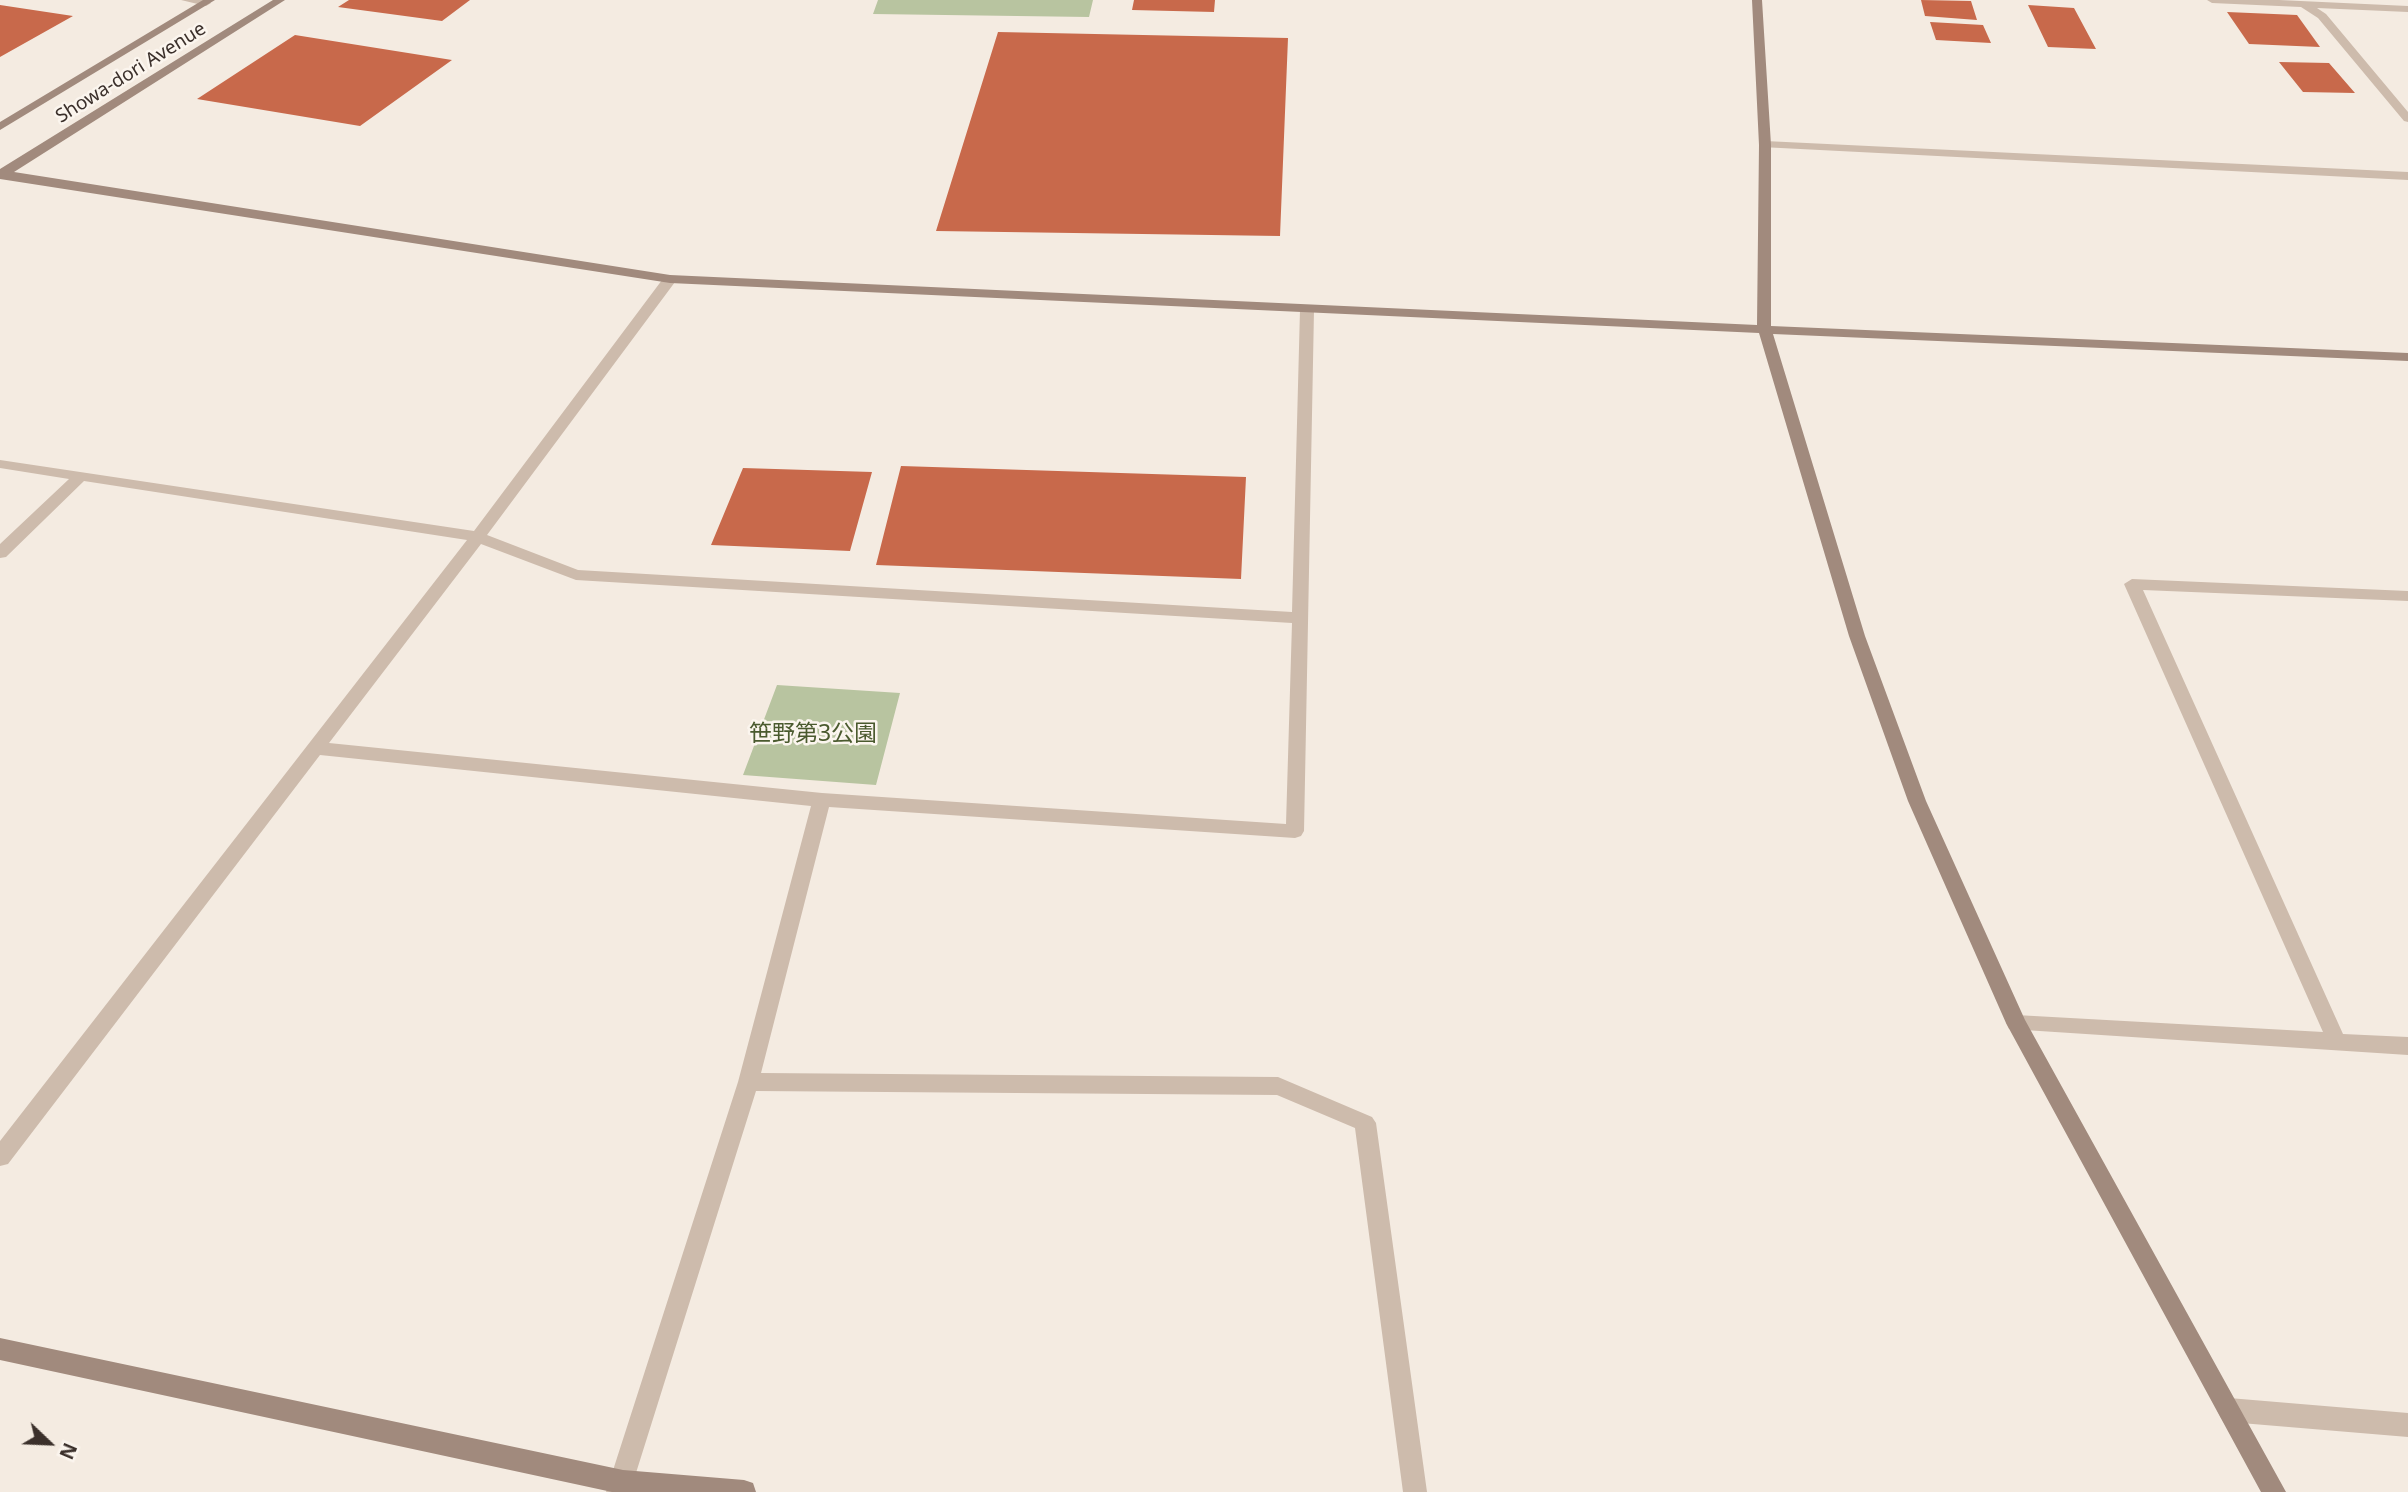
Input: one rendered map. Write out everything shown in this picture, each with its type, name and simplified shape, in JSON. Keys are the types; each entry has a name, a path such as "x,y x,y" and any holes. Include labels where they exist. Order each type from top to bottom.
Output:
{"street":[{"path":"187,0 208,1"},
{"name":"Showa-dori Avenue","path":"1,174 280,0"},
{"path":"1758,0 1765,145 1764,328 1857,636 1917,801 2016,1023 2274,1492"},
{"path":"2212,0 2408,9"},
{"name":"Showa-dori Avenue","path":"0,127 208,1"},
{"path":"2300,2 2322,16 2408,119"},
{"path":"1765,145 2408,176"},
{"path":"1,174 670,279 1307,310 2408,357"},
{"path":"0,1157 478,537 670,279"},
{"path":"314,748 822,800 1295,831 1307,310"},
{"path":"0,464 478,537 576,575 1299,618"},
{"path":"0,553 81,476"},
{"path":"2337,1042 2132,584 2408,596"},
{"path":"620,1487 748,1082 822,800"},
{"path":"2016,1023 2408,1046"},
{"path":"748,1082 1278,1086 1365,1123 1415,1492"},
{"path":"0,1349 620,1487 744,1492"},
{"path":"2229,1410 2408,1424"}],"green space":[{"path":"878,0 1093,0 1089,17 873,14"},
{"name":"笹野第3公園","path":"777,685 900,693 876,785 743,775"}],"building":[{"path":"349,0 470,0 442,21 338,7"},
{"path":"1134,0 1215,0 1214,12 1132,10"},
{"path":"1921,0 1971,1 1977,20 1925,16"},
{"path":"0,5 73,16 0,57"},
{"path":"2028,5 2074,8 2096,49 2048,47"},
{"path":"2227,12 2297,15 2320,47 2249,44"},
{"path":"1930,22 1983,25 1991,43 1936,40"},
{"path":"998,32 1288,38 1280,236 936,231"},
{"path":"295,35 452,60 360,126 197,99"},
{"path":"2279,62 2329,63 2355,93 2303,92"},
{"path":"901,466 1246,477 1241,579 876,565"},
{"path":"743,468 872,472 850,551 711,545"}]}
